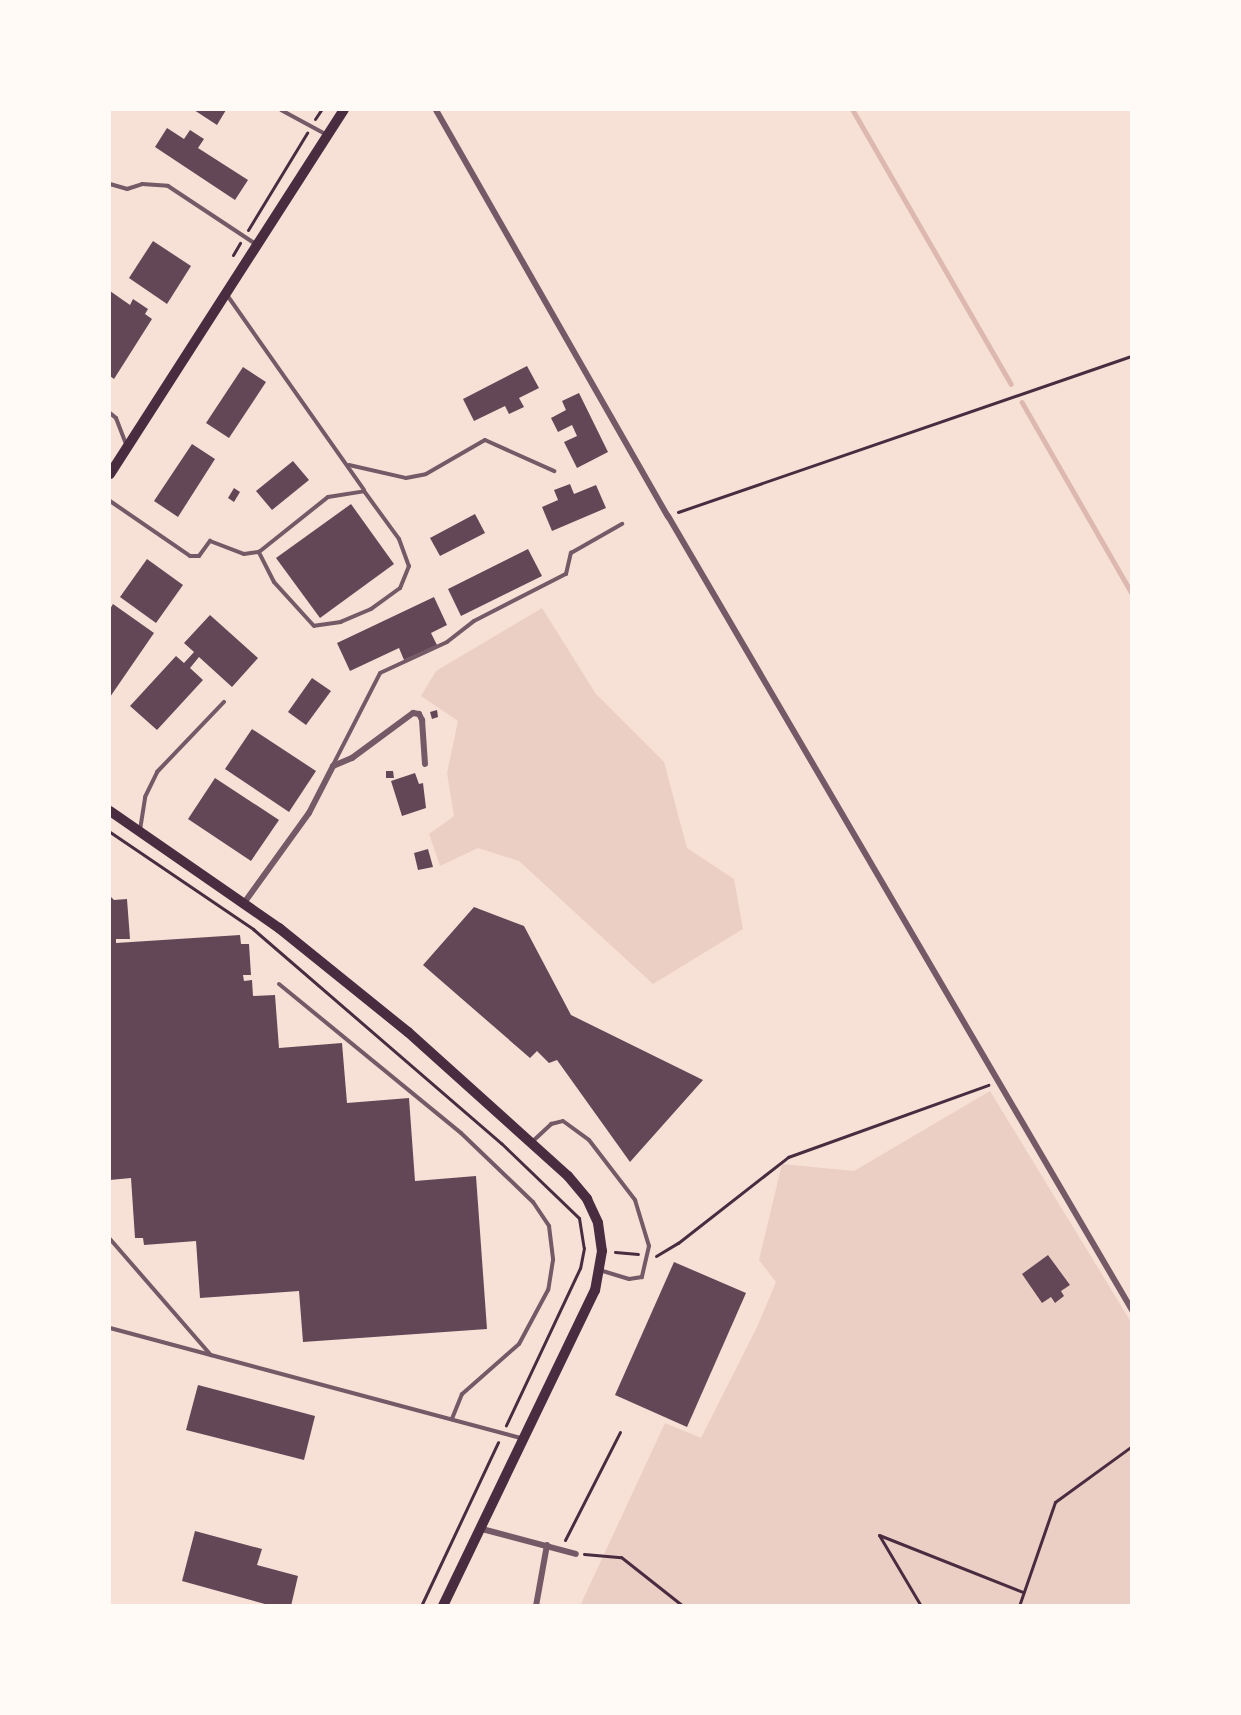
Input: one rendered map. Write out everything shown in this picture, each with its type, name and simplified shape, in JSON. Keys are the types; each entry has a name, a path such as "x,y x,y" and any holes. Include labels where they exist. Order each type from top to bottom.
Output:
{"main road":[{"path":"110,474 344,110"},
{"path":"110,811 244,903 408,1032 532,1142 587,1199 598,1222 602,1251 600,1269 582,1320 443,1605"}],"street":[{"path":"436,110 668,516 1131,1310"},
{"path":"244,903 309,813 333,766 352,758 412,713 419,714 422,720 425,764"},
{"path":"482,1529 576,1554"},
{"path":"536,1605 547,1545"}],"lane":[{"path":"281,110 327,135"},
{"path":"298,118 300,110"},
{"path":"110,184 127,189 142,184 168,186 258,245"},
{"path":"226,293 399,539 409,566 400,588 371,609 341,622 314,626 274,582 259,552"},
{"path":"110,413 116,418 127,447"},
{"path":"348,465 406,478 426,474 485,440 554,471"},
{"path":"110,501 190,556 199,555 210,541 244,554 259,552 328,497 347,491 364,491"},
{"path":"333,766 380,673 447,642 474,621 566,574 571,553 622,524"},
{"path":"140,831 145,797 157,772 224,702"},
{"path":"279,984 461,1133 533,1202 549,1226 553,1260 548,1290 519,1344 462,1394 452,1419"},
{"path":"532,1142 551,1124 563,1121 589,1140 635,1200 649,1246 642,1277 629,1279 600,1269"},
{"path":"110,1239 212,1355"},
{"path":"110,1328 523,1439"}],"path":[{"path":"227,265 321,110"},
{"path":"668,516 1131,356"},
{"path":"110,832 253,929 501,1143 579,1218 584,1248 580,1268 421,1605"},
{"path":"584,1248 656,1256 678,1243 788,1157 998,1081"},
{"path":"561,1549 620,1432"},
{"path":"1019,1605 1055,1502 1131,1446"},
{"path":"921,1605 879,1535 1023,1592"},
{"path":"576,1554 621,1557 683,1605"}],"shaded area":[{"path":"542,608 596,694 664,762 687,848 734,879 743,929 653,984 519,861 478,848 440,866 429,834 454,816 447,773 458,721 421,696 436,671"},
{"path":"990,1091 1131,1322 1131,1605 580,1606 665,1423 701,1438 757,1327 776,1282 759,1260 782,1164 854,1171"}],"building":[{"path":"194,110 226,110 217,125"},
{"path":"167,128 184,139 190,130 204,139 198,148 248,180 235,200 155,147"},
{"path":"153,241 191,266 167,304 129,278"},
{"path":"110,291 130,305 133,299 148,309 145,314 152,319 114,379 110,376"},
{"path":"527,366 539,388 519,398 524,407 509,414 505,406 474,421 463,399"},
{"path":"243,367 266,382 229,438 206,423"},
{"path":"579,393 608,452 577,468 564,442 577,436 572,425 558,432 551,418 566,410 562,401"},
{"path":"192,444 215,459 178,517 154,501"},
{"path":"293,461 309,480 272,510 256,491"},
{"path":"570,484 574,494 596,485 606,508 552,531 542,507 558,500 554,490"},
{"path":"234,488 240,492 234,502 228,498"},
{"path":"351,504 394,564 320,618 276,558"},
{"path":"475,514 485,533 440,556 430,538"},
{"path":"528,549 542,576 461,616 448,589"},
{"path":"147,559 183,585 156,623 120,597"},
{"path":"434,597 447,625 431,633 437,645 404,660 399,648 350,671 337,643"},
{"path":"113,604 154,633 110,697 110,609"},
{"path":"210,615 258,658 232,687 199,657 190,668 203,680 157,730 130,706 176,656 184,663 194,652 184,643"},
{"path":"312,678 331,691 306,725 288,712"},
{"path":"437,710 438,717 432,719 430,712"},
{"path":"252,729 316,771 289,812 225,769"},
{"path":"386,771 393,771 394,778 386,778"},
{"path":"415,773 419,784 423,783 426,808 402,816 391,781"},
{"path":"215,778 279,820 251,861 188,819"},
{"path":"428,849 433,867 418,870 414,853"},
{"path":"110,896 114,900 127,899 130,939 116,939 116,943 240,935 241,944 249,944 251,975 243,975 244,981 252,980 253,996 275,995 279,1048 342,1043 347,1103 409,1098 415,1181 476,1176 487,1329 303,1342 299,1291 200,1298 196,1241 144,1245 143,1238 135,1238 131,1178 110,1180"},
{"path":"474,907 524,926 571,1015 703,1080 630,1162 557,1060 549,1063 537,1051 530,1058 423,965"},
{"path":"1048,1255 1070,1285 1061,1291 1064,1296 1055,1303 1051,1297 1042,1303 1022,1274"},
{"path":"674,1262 746,1293 687,1427 615,1395"},
{"path":"198,1385 315,1416 304,1460 186,1430"},
{"path":"195,1531 262,1549 257,1565 298,1576 291,1606 272,1606 182,1581"}],"waterway":[{"path":"853,110 1011,384"},
{"path":"1022,402 1132,593"}]}
